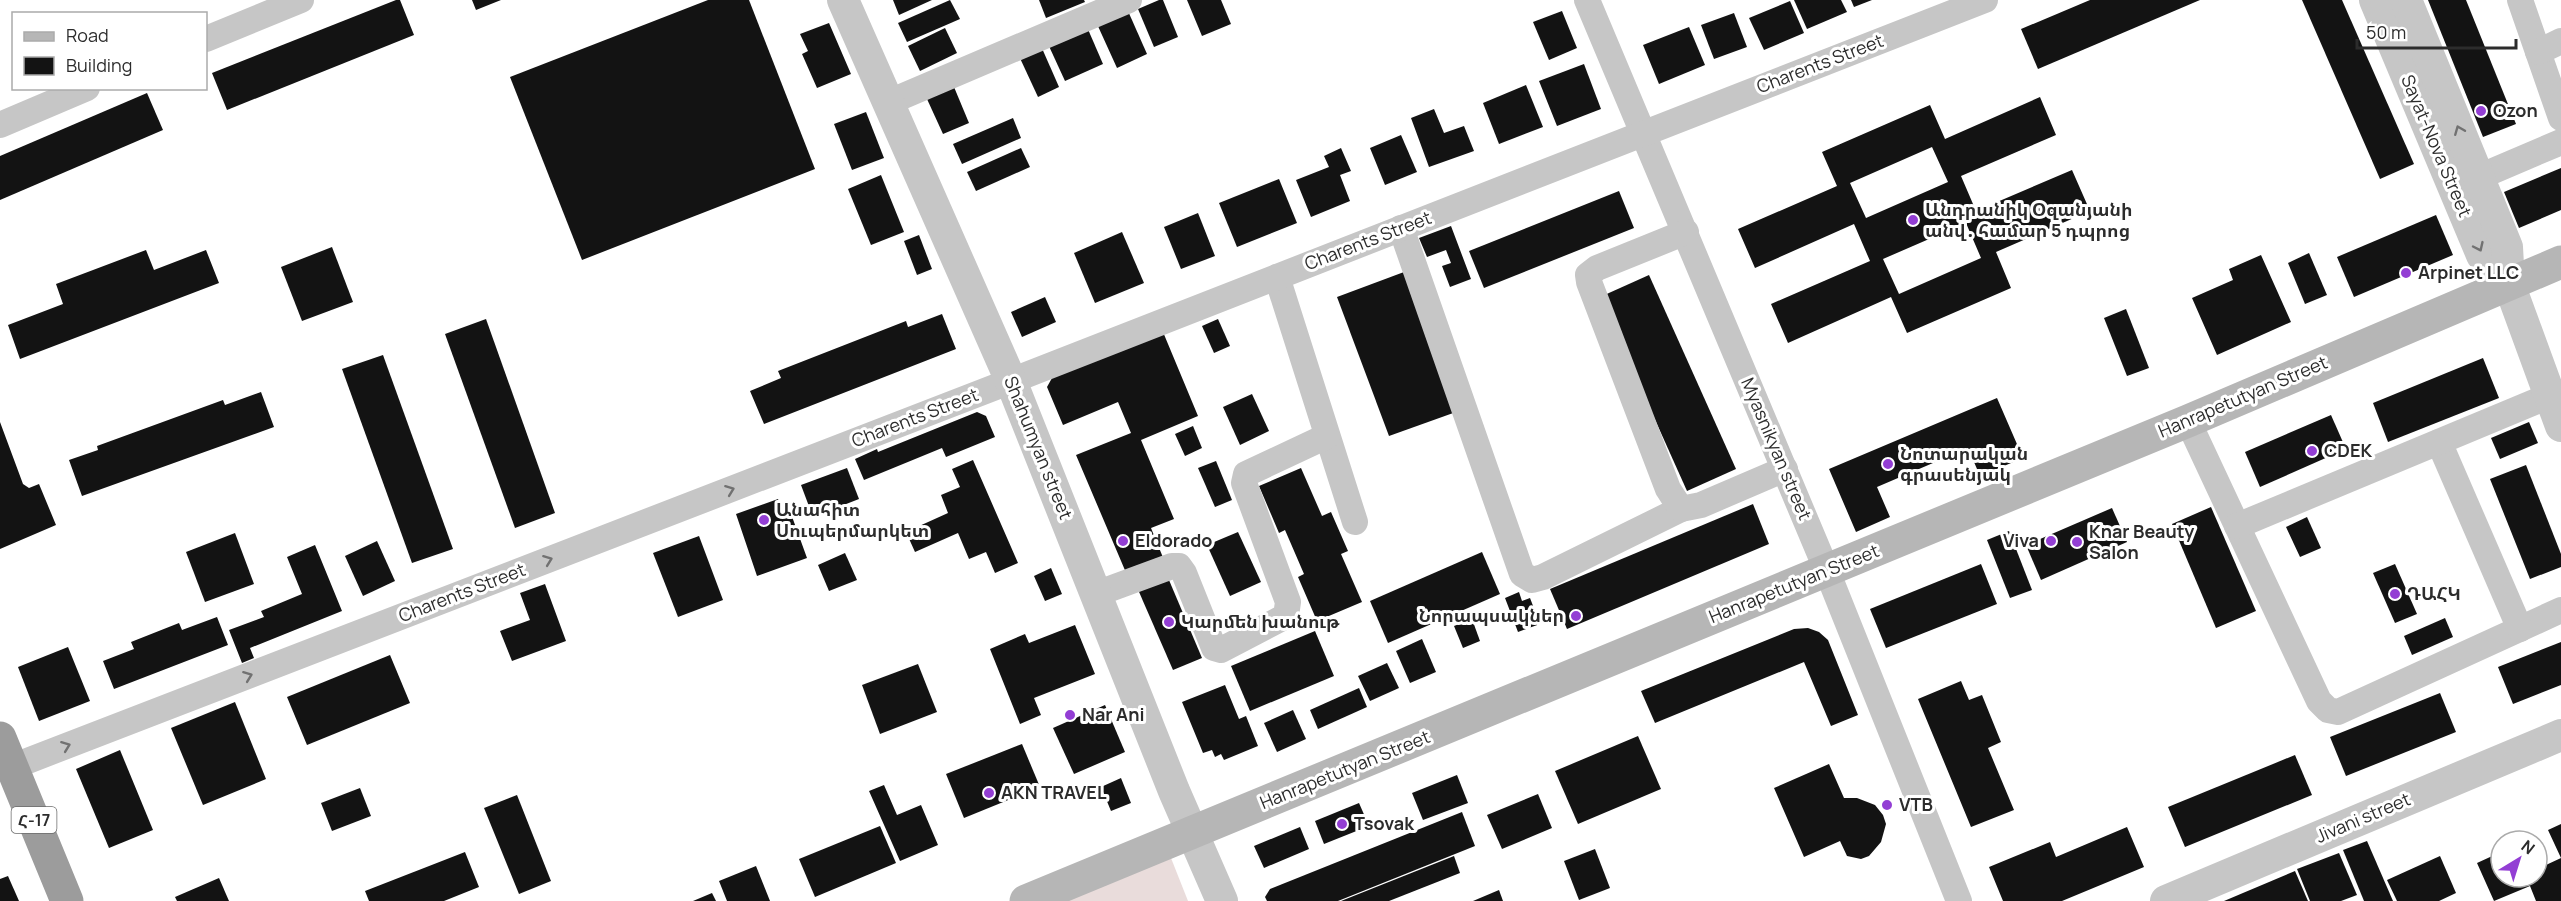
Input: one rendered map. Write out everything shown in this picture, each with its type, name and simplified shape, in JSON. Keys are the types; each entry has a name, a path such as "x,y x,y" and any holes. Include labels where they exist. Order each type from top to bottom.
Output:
{"highway":[{"name":"Հ-17","path":"6,753 67,901"}],"main road":[{"name":"Hanrapetutyan Street","path":"1026,901 2188,421 2561,262"}],"street":[{"path":"207,39 301,0"},
{"name":"Shahumyan street","path":"843,0 1011,381 1221,901"},
{"path":"887,103 1129,0"},
{"name":"Myasnikyan street","path":"1587,0 1785,469 1959,901"},
{"name":"Charents Street","path":"6,753 1011,381 1985,0"},
{"name":"Sayat-Nova Street","path":"2375,0 2418,65 2479,177 2507,247 2509,284 2561,426"},
{"name":"Sayat-Nova Street","path":"2406,0 2418,65 2482,255 2509,284"},
{"path":"2520,0 2549,47 2561,118"},
{"path":"0,125 82,90"},
{"path":"2479,177 2561,142"},
{"path":"1401,228 1522,574 1532,580 1543,577 1681,509 1701,505 1785,469"},
{"path":"1681,509 1668,489 1588,275 1597,268 1686,232"},
{"path":"1277,277 1355,522"},
{"path":"2237,526 2549,396"},
{"path":"2188,421 2319,701 2328,711 2338,712 2561,610"},
{"path":"1096,594 1172,566 1179,566 1184,573 1214,648 1221,650 1286,616 1288,602 1244,483 1246,474 1327,436"},
{"path":"2439,442 2520,629"},
{"name":"Jivani street","path":"2166,901 2561,735"}],"shaded area":[{"path":"1169,853 1188,901 1054,901"}],"building":[{"path":"400,0 414,35 227,110 212,73"},
{"path":"472,0 501,0 476,10"},
{"path":"708,0 749,0 815,169 582,260 510,77"},
{"path":"893,0 932,0 899,15"},
{"path":"950,0 960,19 907,42 898,23"},
{"path":"1039,0 1084,0 1085,2 1046,18"},
{"path":"1163,0 1178,37 1154,47 1138,9"},
{"path":"1187,0 1221,0 1231,24 1202,36"},
{"path":"1794,0 1841,0 1847,12 1807,29"},
{"path":"1851,0 1872,0 1854,7"},
{"path":"2090,0 2200,0 2038,69 2021,29"},
{"path":"2302,0 2342,0 2414,164 2380,179"},
{"path":"2428,0 2466,0 2516,124 2483,137"},
{"path":"1790,1 1804,33 1764,50 1749,18"},
{"path":"1128,11 1147,54 1117,68 1097,24"},
{"path":"1562,11 1577,48 1549,60 1533,22"},
{"path":"1734,13 1747,47 1714,59 1701,25"},
{"path":"829,23 851,74 817,88 802,54 808,51 800,34"},
{"path":"1087,27 1103,64 1065,81 1048,44"},
{"path":"1689,27 1705,65 1659,84 1643,45"},
{"path":"945,28 957,53 920,71 908,46"},
{"path":"1041,46 1059,87 1038,97 1019,56"},
{"path":"1584,64 1601,109 1557,126 1539,81"},
{"path":"1526,85 1543,127 1499,144 1483,103"},
{"path":"954,87 969,123 943,134 927,99"},
{"path":"147,93 163,130 0,200 0,156"},
{"name":"Անդրանիկ Օզանյանի անվ․ համար 5 դպրոց","path":"2040,97 2056,135 1961,176 1976,211 2072,170 2090,211 1996,252 2011,288 1907,333 1891,297 1788,343 1771,304 1870,261 1854,224 1755,268 1738,229 1837,186 1822,152 1930,105 1945,139","holes":["1932,147 1948,182 1866,218 1850,183","1966,223 1981,258 1899,294 1883,259"]},
{"path":"1434,109 1444,133 1464,126 1474,151 1429,167 1411,118"},
{"path":"866,112 884,158 852,170 834,124"},
{"path":"1013,118 1021,138 962,164 953,144"},
{"path":"1401,135 1417,172 1385,185 1370,148"},
{"path":"1021,148 1030,167 976,191 967,172"},
{"path":"1341,148 1351,171 1340,175 1350,201 1311,217 1296,180 1329,167 1324,156"},
{"path":"2561,168 2561,210 2519,228 2504,192"},
{"path":"881,175 904,232 871,245 848,189"},
{"path":"1279,179 1297,223 1237,247 1219,203"},
{"path":"1619,191 1634,228 1484,288 1469,251"},
{"path":"1198,213 1215,256 1181,269 1164,227"},
{"path":"2436,215 2453,255 2354,297 2337,257"},
{"path":"1451,226 1471,279 1450,287 1442,266 1451,263 1446,250 1427,257 1419,238"},
{"path":"1122,232 1144,283 1095,303 1074,253"},
{"path":"919,235 932,269 917,275 904,241"},
{"path":"332,247 353,302 302,321 281,267"},
{"path":"146,250 154,270 206,250 219,283 20,359 8,325 63,304 56,284"},
{"path":"2309,253 2327,295 2305,304 2288,263"},
{"path":"2261,255 2291,322 2217,355 2192,298 2233,280 2229,269"},
{"path":"1404,272 1456,412 1389,436 1337,297"},
{"path":"1649,275 1736,469 1687,491 1600,297"},
{"path":"1045,297 1056,322 1022,337 1011,312"},
{"path":"2126,309 2149,368 2127,376 2104,318"},
{"path":"942,314 956,349 764,424 750,391 781,378 778,371 906,321 908,327"},
{"path":"486,319 555,513 515,528 445,334"},
{"path":"1218,319 1230,346 1214,353 1202,326"},
{"path":"1163,332 1198,416 1141,440 1174,519 1151,528 1164,560 1127,575 1076,455 1131,433 1118,402 1063,425 1047,387 1052,378"},
{"path":"383,355 453,549 412,563 342,369"},
{"path":"2483,358 2499,398 2388,442 2373,403"},
{"path":"261,392 274,427 82,496 69,460 98,450 97,446 223,400 225,405"},
{"path":"1252,394 1269,431 1240,445 1223,407"},
{"name":"Նոտարական գրասենյակ","path":"1997,398 2023,458 1980,476 1968,448 1877,487 1890,517 1856,532 1829,469"},
{"path":"977,412 986,416 995,437 946,457 942,448 864,480 855,459"},
{"path":"2331,415 2346,449 2260,487 2245,452"},
{"path":"0,422 23,484 29,488 39,484 56,525 0,549"},
{"path":"2529,422 2538,443 2500,459 2491,438"},
{"path":"1193,426 1202,448 1185,456 1175,434"},
{"path":"973,460 1018,563 995,573 986,552 969,559 958,533 915,552 906,532 948,513 941,495 960,487 952,469"},
{"path":"1216,461 1232,500 1215,507 1198,468"},
{"path":"2526,465 2561,554 2561,567 2530,579 2490,479"},
{"path":"847,468 859,499 813,517 801,485"},
{"path":"1301,468 1322,516 1331,512 1348,551 1341,554 1362,602 1317,621 1298,577 1304,574 1285,530 1279,533 1259,486"},
{"path":"778,499 783,514 790,511 807,558 757,576 736,514"},
{"path":"1753,504 1769,544 1567,629 1550,589"},
{"path":"2211,507 2256,611 2216,628 2172,524"},
{"path":"2112,508 2127,542 2041,580 2026,545"},
{"path":"2307,517 2321,548 2300,557 2286,527"},
{"path":"2009,531 2032,590 2010,598 1987,540"},
{"path":"1238,532 1261,582 1230,596 1207,545"},
{"path":"235,533 254,584 205,602 186,552"},
{"path":"699,536 723,600 678,617 653,553"},
{"path":"377,541 395,581 363,596 345,556"},
{"path":"315,545 342,611 250,648 254,658 242,663 229,630 264,617 261,611 302,594 287,557"},
{"path":"1482,552 1500,594 1388,643 1370,601"},
{"path":"845,553 857,580 829,591 818,565"},
{"path":"1981,564 1997,604 1886,648 1870,609"},
{"name":"ԴԱՀԿ","path":"2395,564 2417,614 2395,623 2373,573"},
{"path":"1051,568 1062,594 1045,601 1034,576"},
{"name":"Կարմեն խանութ","path":"1166,573 1202,658 1173,670 1136,585"},
{"path":"545,584 566,641 512,661 500,631 530,620 520,593"},
{"path":"1519,592 1522,601 1530,598 1540,624 1518,632 1505,598"},
{"path":"217,617 228,645 114,689 103,661 134,649 131,642 179,623 182,630"},
{"path":"2445,618 2453,637 2412,655 2404,636"},
{"path":"1472,619 1480,641 1463,648 1454,626"},
{"path":"1075,625 1095,674 1034,698 1041,715 1020,724 990,649 1025,634 1029,643"},
{"path":"1808,628 1819,632 1828,640 1858,715 1831,726 1804,662 1655,723 1641,691 1794,629"},
{"path":"1315,631 1334,676 1250,711 1231,666"},
{"path":"1422,639 1436,672 1410,683 1396,651"},
{"path":"2561,642 2561,685 2513,704 2498,667"},
{"path":"68,647 90,701 39,721 18,667"},
{"path":"390,655 410,703 307,745 287,697"},
{"path":"1387,663 1399,688 1370,701 1358,676"},
{"path":"918,664 937,712 880,734 862,685"},
{"path":"1961,681 1969,700 1982,695 2001,742 1988,748 2014,810 1971,827 1918,699"},
{"path":"1225,685 1239,719 1246,716 1258,746 1224,760 1221,754 1215,757 1212,750 1203,753 1182,702"},
{"path":"1359,688 1367,707 1318,729 1310,710"},
{"path":"2440,693 2456,732 2346,776 2330,737"},
{"path":"235,702 266,779 203,805 171,728"},
{"path":"1105,705 1125,752 1074,774 1053,728"},
{"path":"1293,710 1306,739 1277,752 1264,723"},
{"path":"1638,736 1661,789 1578,824 1555,771"},
{"path":"1022,744 1040,787 964,818 946,774"},
{"path":"120,750 153,830 109,848 76,769"},
{"path":"2295,755 2312,795 2185,847 2168,807"},
{"path":"1829,764 1844,798 1857,798 1875,805 1883,815 1886,824 1881,842 1869,856 1861,859 1847,856 1840,841 1804,857 1774,788"},
{"path":"1457,775 1468,803 1423,820 1412,793"},
{"path":"1121,778 1131,803 1111,811 1101,787"},
{"path":"884,785 897,815 921,805 938,845 900,861 869,791"},
{"path":"360,788 371,816 332,831 321,803"},
{"path":"1538,794 1552,828 1502,849 1487,815"},
{"path":"517,795 551,881 519,894 484,808"},
{"path":"1359,803 1369,826 1324,844 1315,821"},
{"path":"1462,812 1475,846 1338,901 1267,901 1265,897 1270,889"},
{"path":"2561,824 2561,858 2549,832 2549,830"},
{"path":"880,826 896,863 815,897 799,859"},
{"path":"1300,827 1309,849 1264,868 1254,846"},
{"path":"2127,827 2144,867 2062,901 2003,901 1989,867 2050,842 2056,857"},
{"path":"2367,841 2393,901 2364,901 2343,850"},
{"path":"1595,849 1610,888 1579,900 1564,861"},
{"path":"465,852 479,887 444,901 369,901 365,891"},
{"path":"2339,853 2357,895 2341,901 2310,901 2297,869"},
{"path":"1454,856 1460,873 1389,901 1341,901"},
{"path":"2440,856 2456,893 2439,901 2397,901 2387,880"},
{"path":"2489,858 2489,889 2523,889 2494,901 2477,863"},
{"path":"2561,858 2561,901 2536,901 2531,889 2549,889 2549,864"},
{"path":"756,866 770,901 727,901 719,881"},
{"path":"2295,871 2308,901 2224,901"},
{"path":"8,876 19,901 0,901 0,879"},
{"path":"219,878 229,901 177,901 175,897"},
{"path":"1499,890 1503,901 1473,901"},
{"path":"712,893 716,901 693,901"}],"place":[{"name":"Ozon","path":"2481,111"},
{"name":"Անդրանիկ Օզանյանի անվ․ համար 5 դպրոց","path":"1913,220"},
{"name":"Arpinet LLC","path":"2406,273"},
{"name":"CDEK","path":"2312,451"},
{"name":"Նոտարական գրասենյակ","path":"1888,464"},
{"name":"Անահիտ Սուպերմարկետ","path":"764,520"},
{"name":"Eldorado","path":"1123,541"},
{"name":"Viva","path":"2051,541"},
{"name":"Knar Beauty Salon","path":"2077,542"},
{"name":"ԴԱՀԿ","path":"2395,594"},
{"name":"Նորապսակներ","path":"1576,616"},
{"name":"Կարմեն խանութ","path":"1169,622"},
{"name":"Nar Ani","path":"1070,715"},
{"name":"AKN TRAVEL","path":"989,793"},
{"name":"VTB","path":"1887,805"},
{"name":"Tsovak","path":"1342,824"}]}
